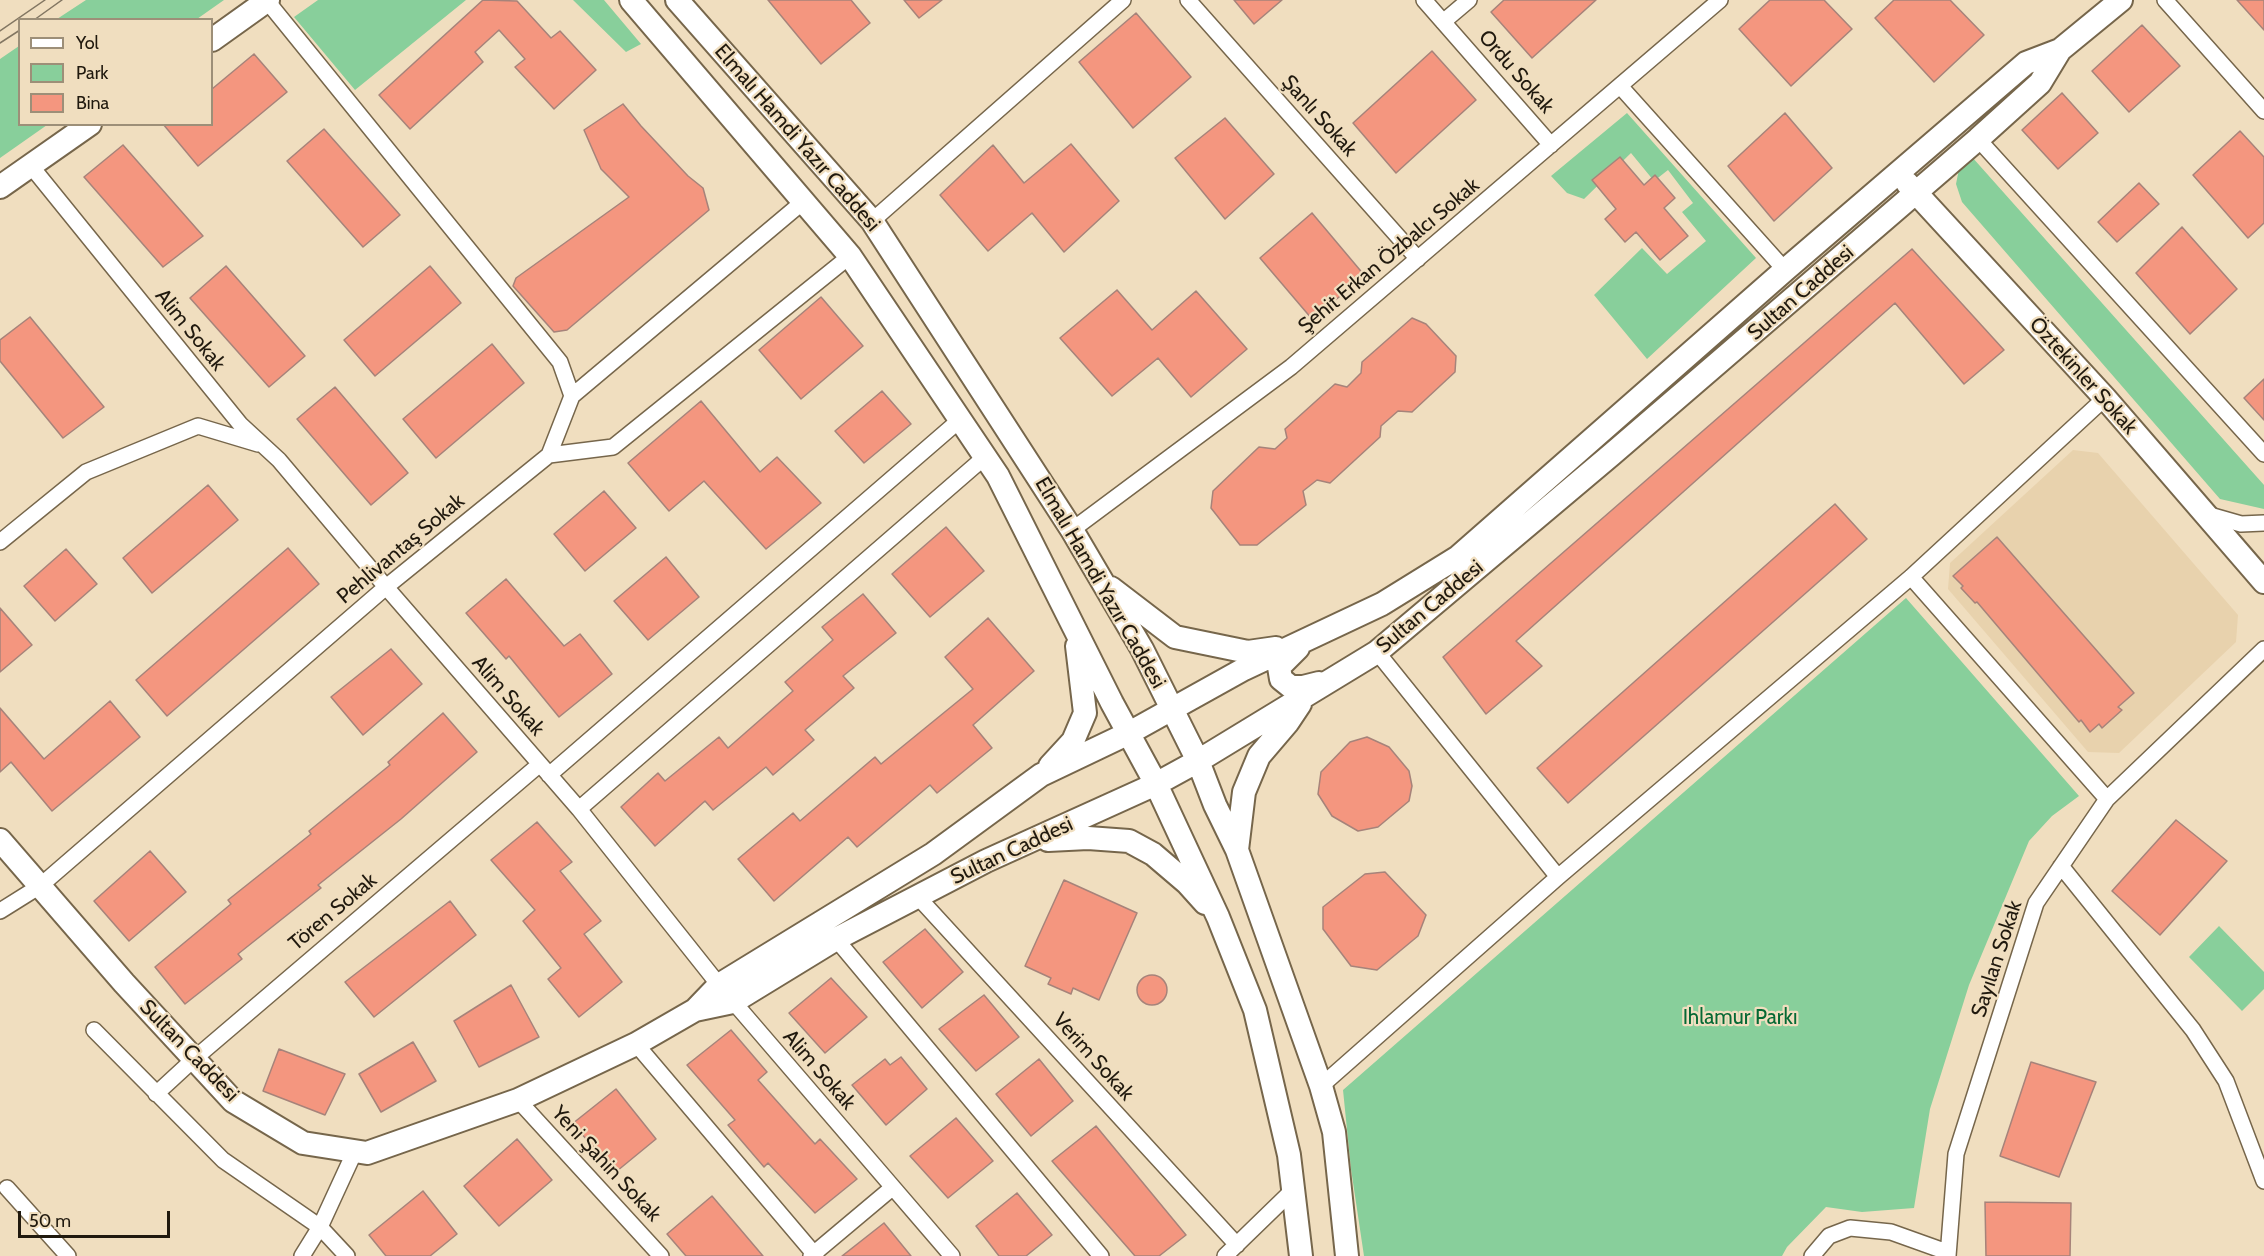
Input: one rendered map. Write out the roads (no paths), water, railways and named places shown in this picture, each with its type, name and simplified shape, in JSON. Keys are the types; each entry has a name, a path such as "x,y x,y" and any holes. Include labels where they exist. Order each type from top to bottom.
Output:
{"street":[{"name":"Elmalı Hamdi Yazır Caddesi","path":"631,0 850,256 962,418 999,476 1112,703 1156,784 1218,917 1255,1010 1289,1155 1301,1256"},
{"name":"Elmalı Hamdi Yazır Caddesi","path":"676,0 872,221 1072,530 1142,649 1198,761 1215,805 1237,850 1321,1086 1334,1132 1347,1256"},
{"path":"872,221 1123,0"},
{"name":"Şanlı Sokak","path":"1188,0 1418,259"},
{"name":"Ordu Sokak","path":"1424,0 1551,145"},
{"path":"1443,22 1469,0"},
{"name":"Şehit Erkan Özbalcı Sokak","path":"1072,530 1291,367 1720,0"},
{"name":"Sultan Caddesi","path":"0,840 124,983 233,1101 303,1143 367,1153 519,1100 636,1044 726,993 986,861 1156,784 1377,652 1978,139 2040,83 2060,51 2121,0"},
{"path":"2165,0 2264,111"},
{"path":"213,39 268,1 560,362 572,396"},
{"name":"Sultan Caddesi","path":"726,993 933,854 1041,775 1129,733 1244,669 1382,604 1458,557 1785,270 2026,63 2060,51"},
{"path":"1620,86 1785,270"},
{"path":"0,187 87,126"},
{"path":"1978,139 2264,454"},
{"name":"Alim Sokak","path":"31,166 240,424 279,460 579,809 726,993 952,1256"},
{"name":"Öztekinler Sokak","path":"1898,172 2105,398 2264,582"},
{"name":"Pehlivantaş Sokak","path":"0,911 40,886 386,587 549,455 572,396 804,201"},
{"path":"549,455 613,447 850,256"},
{"path":"1321,1086 1558,878 1911,577 2105,398"},
{"name":"Tören Sokak","path":"156,1094 194,1059 545,770 962,418"},
{"path":"0,542 86,472 198,426 263,446"},
{"path":"579,809 986,456"},
{"path":"2205,513 2241,524 2264,523"},
{"path":"1911,577 2107,799"},
{"path":"1102,581 1175,637 1248,652 1303,641"},
{"path":"1041,775 1073,741 1085,712 1075,626"},
{"path":"1303,641 1279,667 1281,679 1292,687 1303,687 1334,679"},
{"name":"Sayılan Sokak","path":"1948,1254 1956,1154 2036,903 2107,799 2264,650"},
{"path":"1377,652 1558,878"},
{"path":"1237,850 1244,792 1259,756 1288,722 1306,696"},
{"path":"1031,841 1088,837 1129,841 1153,854 1187,884 1218,917"},
{"path":"2061,866 2193,1030 2226,1081 2264,1181"},
{"name":"Verim Sokak","path":"918,897 1231,1250"},
{"path":"836,939 1101,1256"},
{"path":"94,1030 223,1160 320,1227 347,1256"},
{"path":"636,1044 814,1255 892,1188"},
{"name":"Yeni Şahin Sokak","path":"519,1100 662,1256"},
{"path":"302,1256 320,1227 355,1151"},
{"path":"7,1188 68,1256"},
{"path":"1231,1250 1293,1190"},
{"path":"1812,1256 1829,1236 1850,1228 1891,1232 1948,1254"}],"tram line":[{"path":"19,18 45,0"},
{"path":"37,18 62,0"},
{"path":"0,31 18,19"},
{"path":"0,43 18,31"}],"park label":[{"name":"Ihlamur Parkı","path":"1740,1018"}]}
